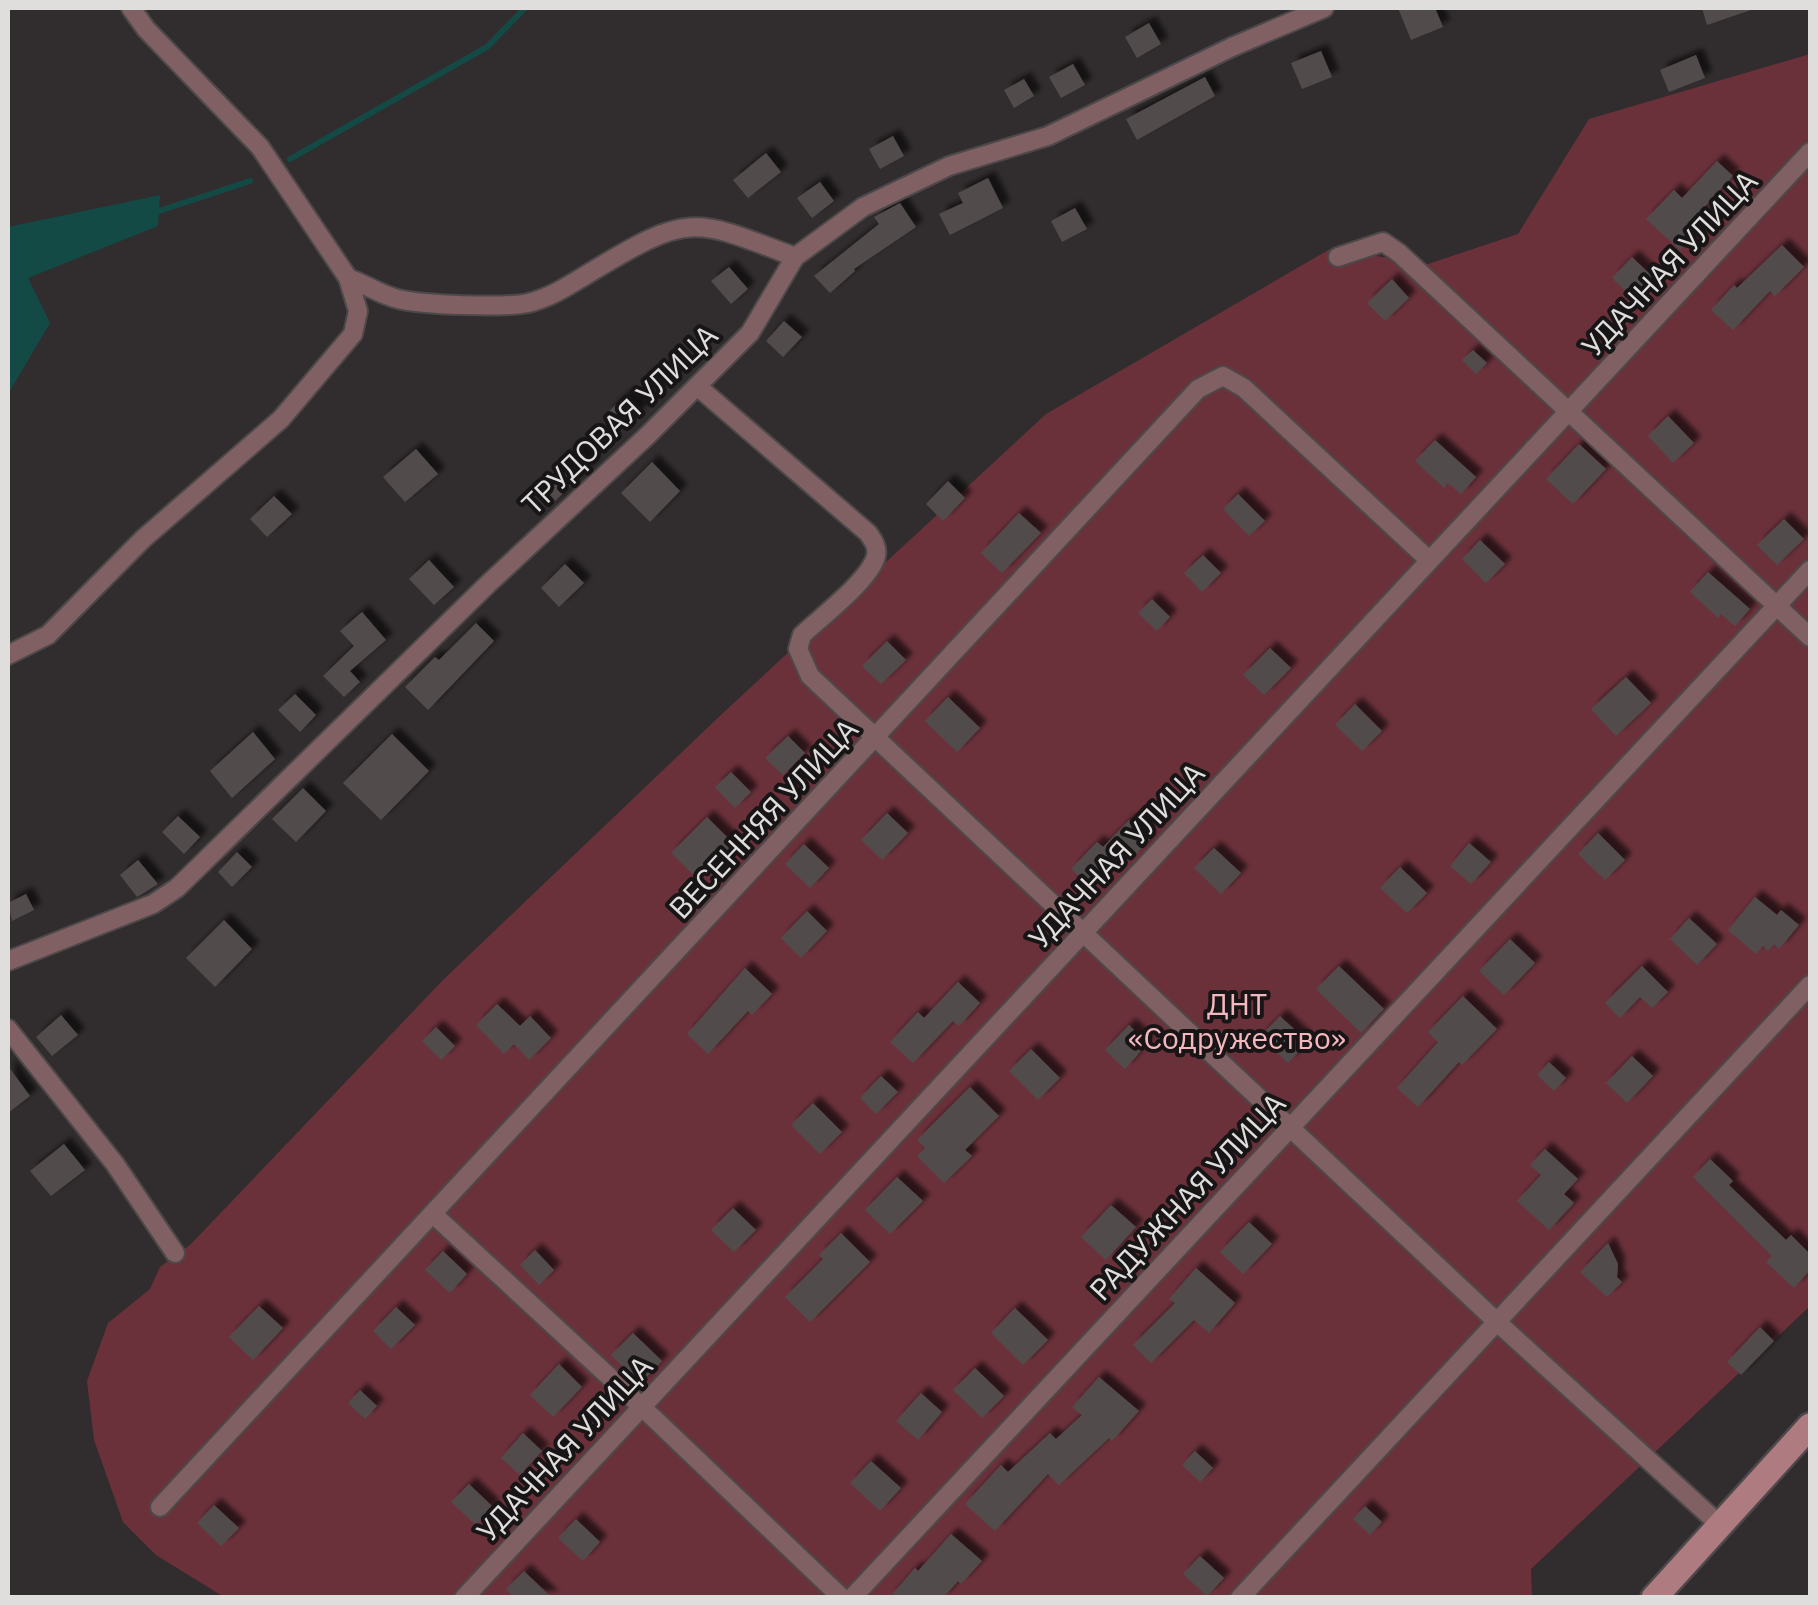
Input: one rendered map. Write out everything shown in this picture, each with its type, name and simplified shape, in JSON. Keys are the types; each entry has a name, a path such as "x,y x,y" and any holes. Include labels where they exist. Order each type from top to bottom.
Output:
{"street":[{"path":"8,656 48,635 144,539 281,419 353,334 358,311 348,278 260,147 146,29 132,8"},
{"name":"ТРУДОВАЯ УЛИЦА","path":"8,962 154,904 178,888 750,333 795,256 863,207 949,166 1048,136 1232,46 1324,8"},
{"name":"УДАЧНАЯ УЛИЦА","path":"464,1598 1810,152"},
{"path":"348,278 397,299 498,306 527,303 554,294 671,228 695,225 720,228 795,256"},
{"path":"1338,257 1382,242 1398,254 1810,638"},
{"name":"ВЕСЕННЯЯ УЛИЦА","path":"160,1507 1198,389 1223,376 1244,388 1429,560"},
{"path":"697,386 876,544 876,556 868,572 802,635 798,650 810,676 1496,1322 1722,1526"},
{"name":"РАДУЖНАЯ УЛИЦА","path":"852,1598 1810,570"},
{"path":"1240,1598 1810,985"},
{"path":"8,1029 115,1164 175,1253"},
{"path":"433,1214 842,1598"},
{"path":"1654,1598 1810,1426"}],"green space":[{"name":"ДНТ «Содружество»","path":"1810,54 1810,1306 1531,1569 1532,1597 224,1597 156,1555 123,1522 94,1440 87,1381 108,1323 150,1289 160,1267 191,1244 443,980 724,712 1046,414 1330,249 1428,264 1518,234 1589,119"}],"water":[{"path":"160,195 158,226 28,278 50,323 8,394 8,227"}],"building":[{"path":"1398,8 1435,8 1443,27 1411,40"},
{"path":"1702,8 1750,8 1751,10 1707,25"},
{"path":"1149,23 1161,44 1137,58 1125,37"},
{"path":"1321,51 1332,77 1302,89 1291,63"},
{"path":"1696,55 1705,78 1669,92 1660,70"},
{"path":"1073,64 1085,85 1061,98 1049,77"},
{"path":"1205,77 1215,96 1137,140 1126,119"},
{"path":"1024,79 1034,96 1014,108 1004,90"},
{"path":"893,136 904,156 880,169 869,149"},
{"path":"766,153 781,172 748,198 733,180"},
{"path":"1717,161 1733,176 1699,213 1707,221 1680,250 1646,219 1674,190 1682,198"},
{"path":"988,178 1003,208 950,235 939,214 963,203 958,193"},
{"path":"820,182 834,201 812,218 797,198"},
{"path":"900,203 916,227 854,269 830,293 814,276 879,224 874,217"},
{"path":"1075,208 1087,229 1062,242 1051,221"},
{"path":"1782,245 1804,267 1775,296 1770,291 1733,330 1711,310"},
{"path":"1632,257 1656,280 1636,301 1612,278"},
{"path":"729,267 748,289 731,304 711,281"},
{"path":"1392,279 1409,298 1385,321 1367,303"},
{"path":"784,321 802,337 783,357 766,341"},
{"path":"1473,350 1487,363 1476,374 1462,360"},
{"path":"627,394 642,409 622,430 606,414"},
{"path":"1668,416 1694,443 1673,463 1648,436"},
{"path":"1435,440 1476,477 1461,494 1448,483 1444,488 1415,461"},
{"path":"1579,444 1606,469 1573,504 1546,479"},
{"path":"576,446 593,464 554,502 539,487"},
{"path":"416,449 438,474 405,502 383,477"},
{"path":"652,462 680,491 650,522 621,493"},
{"path":"948,481 965,498 943,521 926,504"},
{"path":"1238,494 1265,521 1249,536 1223,509"},
{"path":"274,496 292,514 267,537 250,519"},
{"path":"1019,513 1041,533 1002,573 981,553"},
{"path":"1784,519 1804,539 1777,565 1757,545"},
{"path":"1480,540 1505,564 1486,583 1462,559"},
{"path":"1203,555 1221,573 1202,592 1184,573"},
{"path":"429,560 454,587 434,605 409,579"},
{"path":"565,564 584,583 559,607 541,588"},
{"path":"1708,572 1750,609 1735,626 1721,614 1718,618 1690,592"},
{"path":"1152,599 1170,617 1157,631 1138,613"},
{"path":"362,612 386,640 350,671 360,682 344,697 323,676 354,646 340,631"},
{"path":"476,623 494,641 428,710 405,687"},
{"path":"887,641 906,660 881,684 862,666"},
{"path":"1270,648 1291,668 1264,695 1243,675"},
{"path":"1626,677 1651,703 1616,736 1591,709"},
{"path":"295,694 316,715 300,732 278,710"},
{"path":"948,697 980,728 957,752 925,721"},
{"path":"1355,704 1382,731 1362,751 1335,725"},
{"path":"253,732 275,759 232,798 210,771"},
{"path":"392,734 429,771 381,820 343,783"},
{"path":"788,736 805,753 783,775 765,758"},
{"path":"731,772 751,792 735,808 715,787"},
{"path":"303,788 326,811 296,842 272,819"},
{"path":"887,813 908,833 882,860 861,840"},
{"path":"178,816 200,837 184,854 162,832"},
{"path":"707,817 734,844 699,880 671,853"},
{"path":"1129,820 1150,839 1135,855 1129,850 1092,888 1071,869 1097,842 1103,847"},
{"path":"1598,833 1625,860 1605,880 1578,854"},
{"path":"1469,843 1491,862 1471,884 1450,866"},
{"path":"804,844 829,868 810,888 785,864"},
{"path":"1214,848 1241,873 1221,894 1194,868"},
{"path":"237,852 252,867 232,887 218,872"},
{"path":"138,860 158,884 137,897 120,875"},
{"path":"1400,867 1427,893 1407,913 1380,888"},
{"path":"26,894 34,910 12,921 8,903"},
{"path":"1755,897 1777,915 1781,910 1799,925 1779,949 1774,944 1768,951 1763,946 1756,954 1728,930"},
{"path":"807,911 827,931 801,958 781,938"},
{"path":"1689,918 1717,944 1697,965 1670,939"},
{"path":"224,920 252,949 215,987 186,958"},
{"path":"1510,939 1535,963 1504,995 1479,971"},
{"path":"1339,966 1384,1009 1361,1033 1316,989"},
{"path":"1642,966 1668,992 1652,1008 1640,997 1620,1018 1605,1003"},
{"path":"745,968 772,994 752,1015 748,1011 708,1054 687,1034"},
{"path":"958,982 980,1003 959,1026 953,1021 913,1063 890,1042 918,1012 924,1018"},
{"path":"1463,996 1497,1029 1462,1065 1459,1062 1418,1107 1397,1088 1438,1042 1428,1032"},
{"path":"497,1004 520,1026 530,1016 551,1038 529,1060 514,1044 504,1054 476,1025"},
{"path":"61,1015 78,1035 52,1056 36,1037"},
{"path":"1280,1016 1308,1042 1288,1063 1260,1037"},
{"path":"1129,1025 1148,1043 1125,1069 1105,1050"},
{"path":"436,1027 455,1046 441,1060 422,1041"},
{"path":"1031,1049 1060,1078 1038,1100 1009,1071"},
{"path":"1632,1056 1653,1076 1627,1103 1606,1083"},
{"path":"1549,1062 1566,1078 1554,1091 1537,1075"},
{"path":"8,1066 30,1096 8,1113"},
{"path":"881,1076 898,1092 876,1114 860,1098"},
{"path":"970,1087 999,1116 965,1150 972,1156 944,1183 917,1156 925,1148 917,1140"},
{"path":"813,1103 842,1132 820,1154 791,1125"},
{"path":"64,1144 85,1170 51,1196 30,1171"},
{"path":"1545,1149 1578,1179 1564,1194 1574,1203 1549,1230 1517,1201 1541,1175 1530,1165"},
{"path":"1710,1159 1733,1181 1729,1185 1786,1240 1791,1235 1810,1254 1810,1270 1794,1288 1766,1262 1772,1256 1693,1177"},
{"path":"897,1177 923,1201 890,1234 865,1210"},
{"path":"1111,1205 1136,1227 1106,1260 1081,1237"},
{"path":"733,1208 756,1230 734,1252 711,1230"},
{"path":"1249,1222 1272,1244 1243,1274 1220,1252"},
{"path":"841,1233 870,1262 810,1322 785,1297 823,1259 819,1255"},
{"path":"1608,1243 1618,1264 1617,1277 1622,1282 1607,1297 1580,1272"},
{"path":"535,1250 554,1270 539,1285 520,1265"},
{"path":"443,1251 467,1274 450,1293 425,1270"},
{"path":"1196,1268 1235,1303 1209,1333 1194,1320 1151,1363 1133,1345 1175,1303 1169,1299"},
{"path":"259,1306 283,1328 253,1360 229,1337"},
{"path":"396,1307 415,1325 391,1349 373,1331"},
{"path":"1015,1308 1048,1340 1023,1365 991,1333"},
{"path":"1760,1327 1774,1341 1741,1375 1727,1362"},
{"path":"633,1333 662,1361 640,1384 611,1355"},
{"path":"559,1364 582,1387 553,1417 530,1395"},
{"path":"975,1368 1004,1396 982,1418 953,1390"},
{"path":"1099,1377 1139,1411 1112,1441 1109,1438 1059,1485 1048,1474 995,1531 965,1504 1001,1465 1008,1472 1050,1433 1056,1439 1082,1415 1072,1407"},
{"path":"360,1390 377,1406 365,1419 348,1403"},
{"path":"921,1393 942,1412 918,1440 896,1421"},
{"path":"523,1433 542,1451 520,1475 501,1458"},
{"path":"1195,1451 1213,1468 1200,1482 1182,1465"},
{"path":"871,1461 901,1488 880,1511 850,1483"},
{"path":"469,1484 493,1507 476,1525 451,1502"},
{"path":"214,1505 239,1528 221,1546 197,1523"},
{"path":"1365,1506 1382,1522 1370,1535 1353,1519"},
{"path":"576,1519 600,1542 583,1561 558,1538"},
{"path":"951,1534 982,1561 961,1584 958,1581 943,1598 889,1598 915,1568 918,1571"},
{"path":"1200,1556 1224,1578 1207,1596 1183,1574"},
{"path":"524,1571 552,1598 515,1598 506,1589"}],"waterway":[{"path":"290,159 487,47 525,8"},
{"path":"159,211 250,181"}]}
